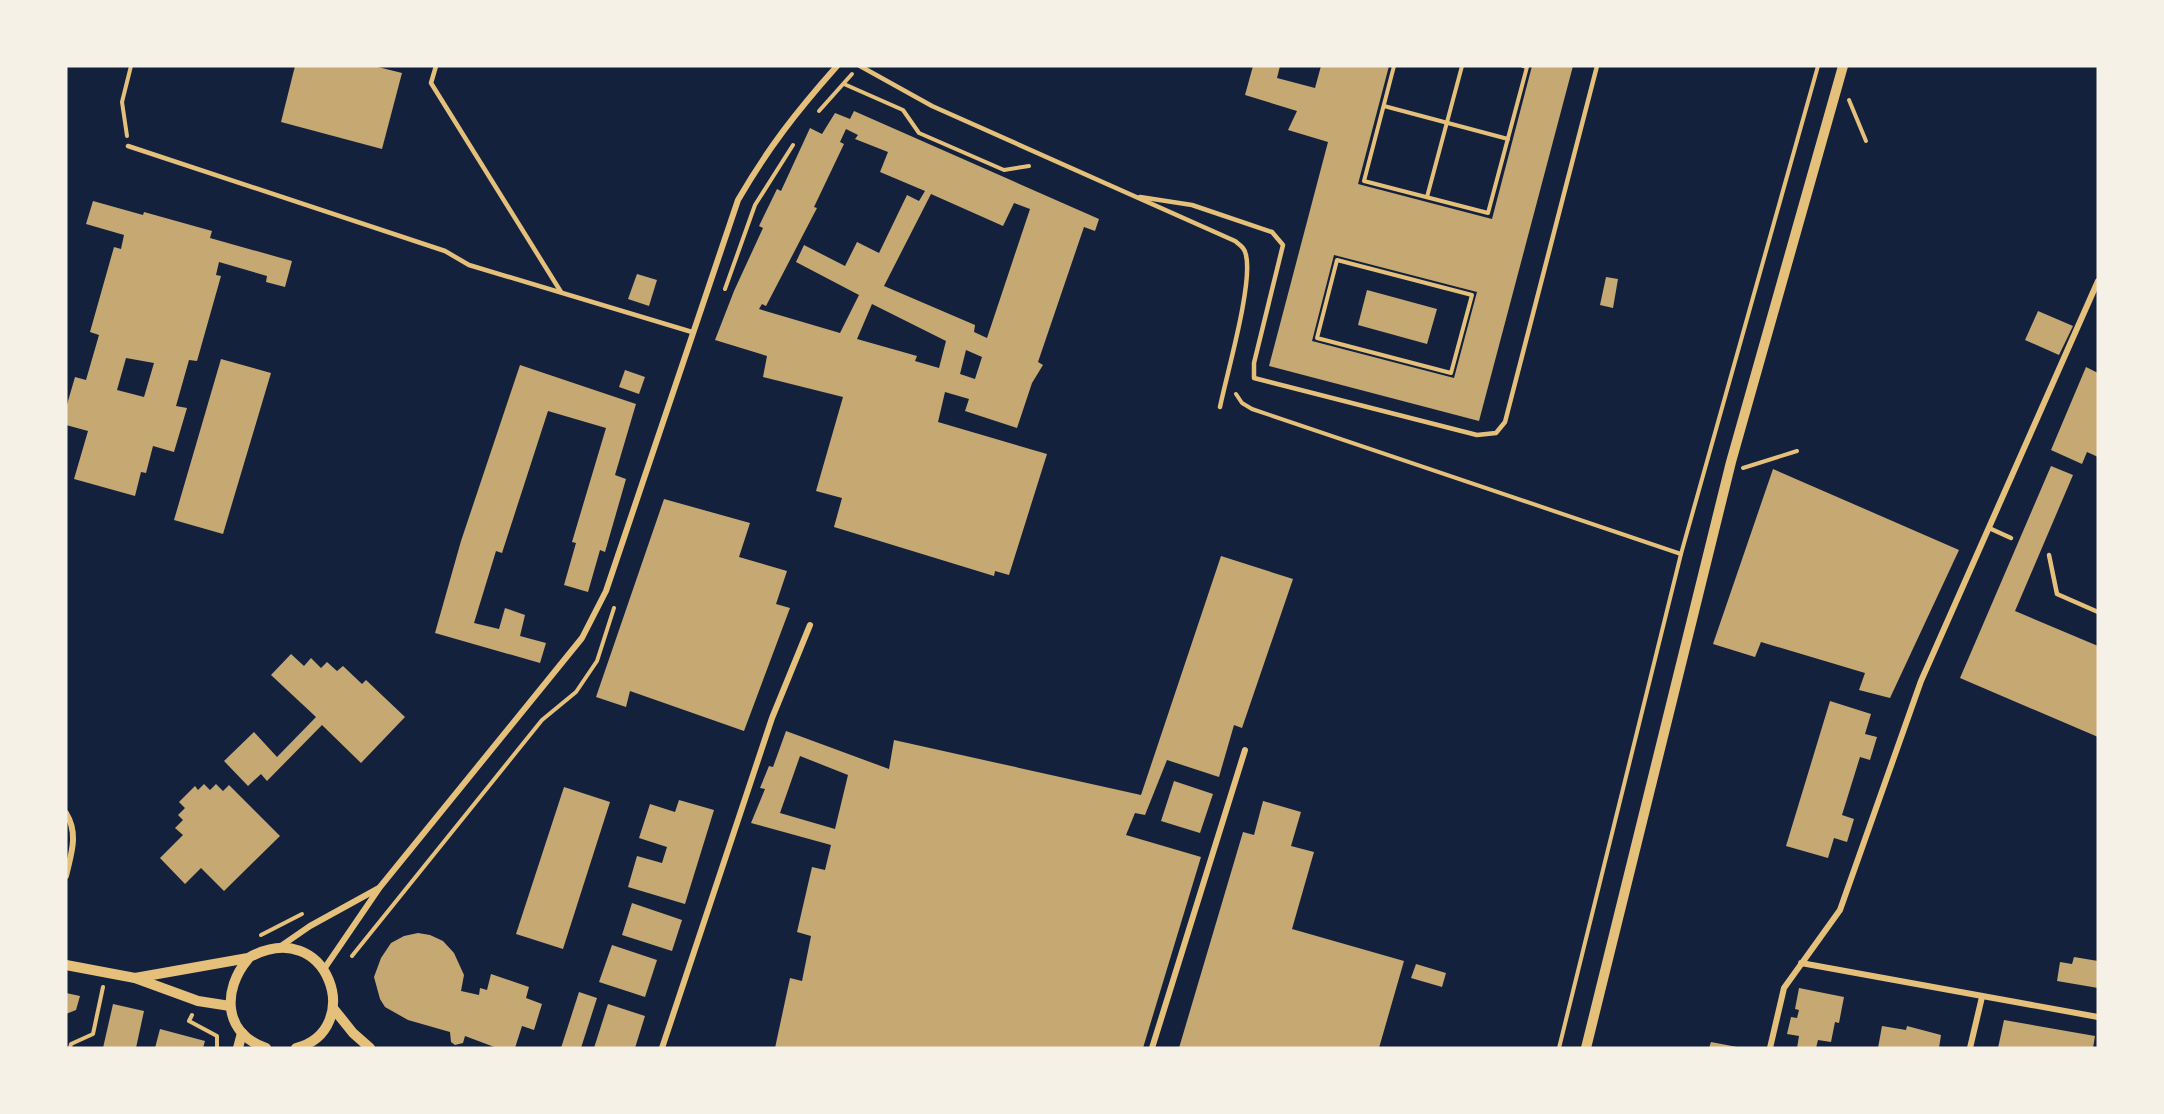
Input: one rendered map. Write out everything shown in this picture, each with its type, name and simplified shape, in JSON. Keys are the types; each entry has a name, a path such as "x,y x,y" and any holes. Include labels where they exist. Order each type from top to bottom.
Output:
{"street":[{"path":"324,969 340,949 380,887 582,638 606,591 738,200 764,155 790,118 837,66"},
{"path":"1586,1048 1731,462 1841,71"},
{"path":"1770,1048 1784,987 1840,910 1921,681 2098,281"},
{"path":"662,1048 772,718 810,625"},
{"path":"1152,1048 1245,750"},
{"path":"66,813 72,824 74,839 66,876"},
{"path":"281,946 310,926 380,887"},
{"path":"135,978 248,958 263,950 281,946 292,947 310,955 324,969 333,989 333,1008 324,1029 301,1048"},
{"path":"248,958 232,983 230,1006 242,1033 266,1048"},
{"path":"1801,963 2098,1017"},
{"path":"66,965 105,975 135,978 198,1001 230,1006"},
{"path":"1970,1048 1982,997"},
{"path":"333,1008 370,1048"},
{"path":"238,1048 242,1033"}],"lane":[{"path":"436,66 431,82 561,292"},
{"path":"859,66 933,106 1235,241 1246,253 1248,270 1220,407"},
{"path":"1140,197 1192,205 1272,232 1279,237 1283,245 1254,363 1254,378 1477,435 1496,433 1505,422 1597,66"},
{"path":"128,147 446,251 469,265 692,332"},
{"path":"1989,528 2011,538"},
{"path":"2049,555 2057,594 2098,612"}],"path":[{"path":"128,147 122,102 131,66"},
{"path":"816,114 859,66"},
{"path":"1394,66 1364,181 1488,213 1527,67 1523,66"},
{"path":"1426,197 1462,66"},
{"path":"1559,1048 1681,554 1818,66"},
{"path":"1841,71 1866,141"},
{"path":"1384,106 1508,139"},
{"path":"724,292 755,205 796,139"},
{"path":"1338,260 1472,295 1451,373 1317,338 1338,260"},
{"path":"1731,462 1745,468 1797,451"},
{"path":"340,949 351,957 542,720 576,692 597,661 616,605"},
{"path":"252,939 301,913 310,926"},
{"path":"70,1048 70,1044 93,1034 105,975"},
{"path":"198,1001 189,1021 217,1036 217,1048"}],"building":[{"path":"295,66 374,66 402,73 382,149 281,122"},
{"path":"1253,66 1280,66 1277,78 1315,88 1321,66 1389,66 1358,184 1492,219 1532,66 1573,66 1479,421 1269,366 1328,142 1288,130 1297,111 1245,95","holes":["1334,255 1477,292 1454,378 1312,341"]},
{"path":"854,111 1099,219 1095,231 1084,227 1038,362 1043,365 1032,383 1017,428 965,411 969,399 945,392 938,422 1047,454 1009,575 995,571 994,576 834,527 842,498 816,491 843,397 763,377 767,356 715,340 734,291 763,228 759,226 777,189 781,191 810,128 822,134 835,113 850,119","holes":["846,129 858,135 855,139 888,152 880,172 925,191 919,201 907,195 879,253 857,242 845,266 804,245 796,262 859,295 840,333 759,309 762,304 766,306 817,208 814,207 844,144 840,142","931,194 1003,226 1014,203 1030,209 987,338 974,332 975,325 884,286","872,304 946,341 939,368 915,361 917,356 857,339","966,350 982,357 975,379 960,374"]},
{"path":"93,201 143,215 144,212 212,231 210,238 292,261 285,287 266,282 267,276 219,262 216,275 221,276 197,361 189,360 176,406 187,408 174,452 153,446 146,473 141,472 135,496 74,479 88,431 66,425 66,408 75,377 86,380 99,335 90,332 114,247 121,249 124,235 86,224","holes":["126,358 154,363 144,397 117,390"]},
{"path":"637,274 657,280 649,306 628,299"},
{"path":"1606,277 1618,279 1613,308 1600,305"},
{"path":"1367,290 1437,309 1427,344 1358,325"},
{"path":"2038,311 2073,326 2059,355 2025,340"},
{"path":"221,359 271,373 223,534 174,520"},
{"path":"520,365 636,404 615,475 626,479 605,552 600,550 588,592 564,585 576,543 572,542 606,428 548,411 502,553 496,551 474,623 499,629 505,608 525,615 520,636 546,643 540,663 435,633 461,541"},
{"path":"2086,367 2098,373 2098,457 2087,452 2082,464 2051,450"},
{"path":"625,370 645,377 639,394 619,387"},
{"path":"2051,466 2073,475 2015,611 2098,646 2098,737 1960,678"},
{"path":"1773,469 1959,550 1890,698 1859,690 1865,673 1761,642 1755,657 1713,644"},
{"path":"664,499 750,523 739,557 787,571 776,604 790,608 744,731 630,691 626,707 596,697"},
{"path":"1221,556 1293,579 1242,728 1234,725 1219,777 1167,760 1145,815 1135,813 1126,835 1201,857 1143,1048 775,1048 790,978 802,981 811,936 797,932 812,867 825,870 831,845 751,823 765,789 760,788 769,766 773,767 786,731 889,769 894,740 1141,795","holes":["800,756 848,775 835,829 780,813"]},
{"path":"291,654 304,666 311,658 321,668 327,662 337,671 343,666 362,684 366,680 405,717 361,763 322,725 267,781 261,774 248,786 224,761 254,732 277,757 316,717 271,675"},
{"path":"1830,701 1871,714 1865,734 1877,737 1870,760 1860,757 1842,815 1854,819 1847,842 1834,838 1828,858 1786,846"},
{"path":"1174,781 1213,794 1200,833 1161,821"},
{"path":"204,784 210,790 216,784 223,791 229,785 280,836 224,891 201,868 185,884 160,858 183,835 175,828 183,820 178,815 185,808 179,802 195,786 198,790"},
{"path":"564,787 610,802 563,949 516,934"},
{"path":"679,800 714,810 685,904 628,887 637,856 662,863 667,847 639,838 650,804 675,812"},
{"path":"1263,801 1301,812 1291,846 1314,852 1292,929 1404,961 1379,1048 1179,1048 1243,832 1254,835"},
{"path":"632,903 682,920 672,951 622,935"},
{"path":"418,933 443,941 454,953 464,975 461,991 479,995 480,988 487,990 491,974 529,987 526,998 542,1004 534,1030 522,1026 515,1048 497,1048 465,1036 463,1043 455,1045 451,1042 450,1032 408,1020 385,1007 380,999 374,977 381,958 391,943 404,936"},
{"path":"612,945 657,960 645,997 599,982"},
{"path":"2074,957 2098,961 2098,988 2057,981 2060,962 2072,964"},
{"path":"1416,964 1446,973 1442,987 1411,978"},
{"path":"1799,988 1844,997 1839,1023 1835,1022 1831,1042 1818,1040 1816,1048 1797,1048 1799,1036 1787,1034 1791,1017 1797,1018 1799,1010 1795,1009"},
{"path":"579,992 597,998 581,1048 561,1048"},
{"path":"66,993 80,996 76,1010 66,1014"},
{"path":"113,1004 144,1011 136,1048 103,1048"},
{"path":"608,1004 645,1016 635,1048 594,1048"},
{"path":"2004,1020 2095,1036 2093,1048 1998,1048"},
{"path":"1882,1026 1906,1030 1907,1026 1941,1035 1939,1048 1878,1048"},
{"path":"160,1029 205,1041 203,1048 155,1048"},
{"path":"1711,1042 1737,1047 1737,1048 1709,1048"}]}
